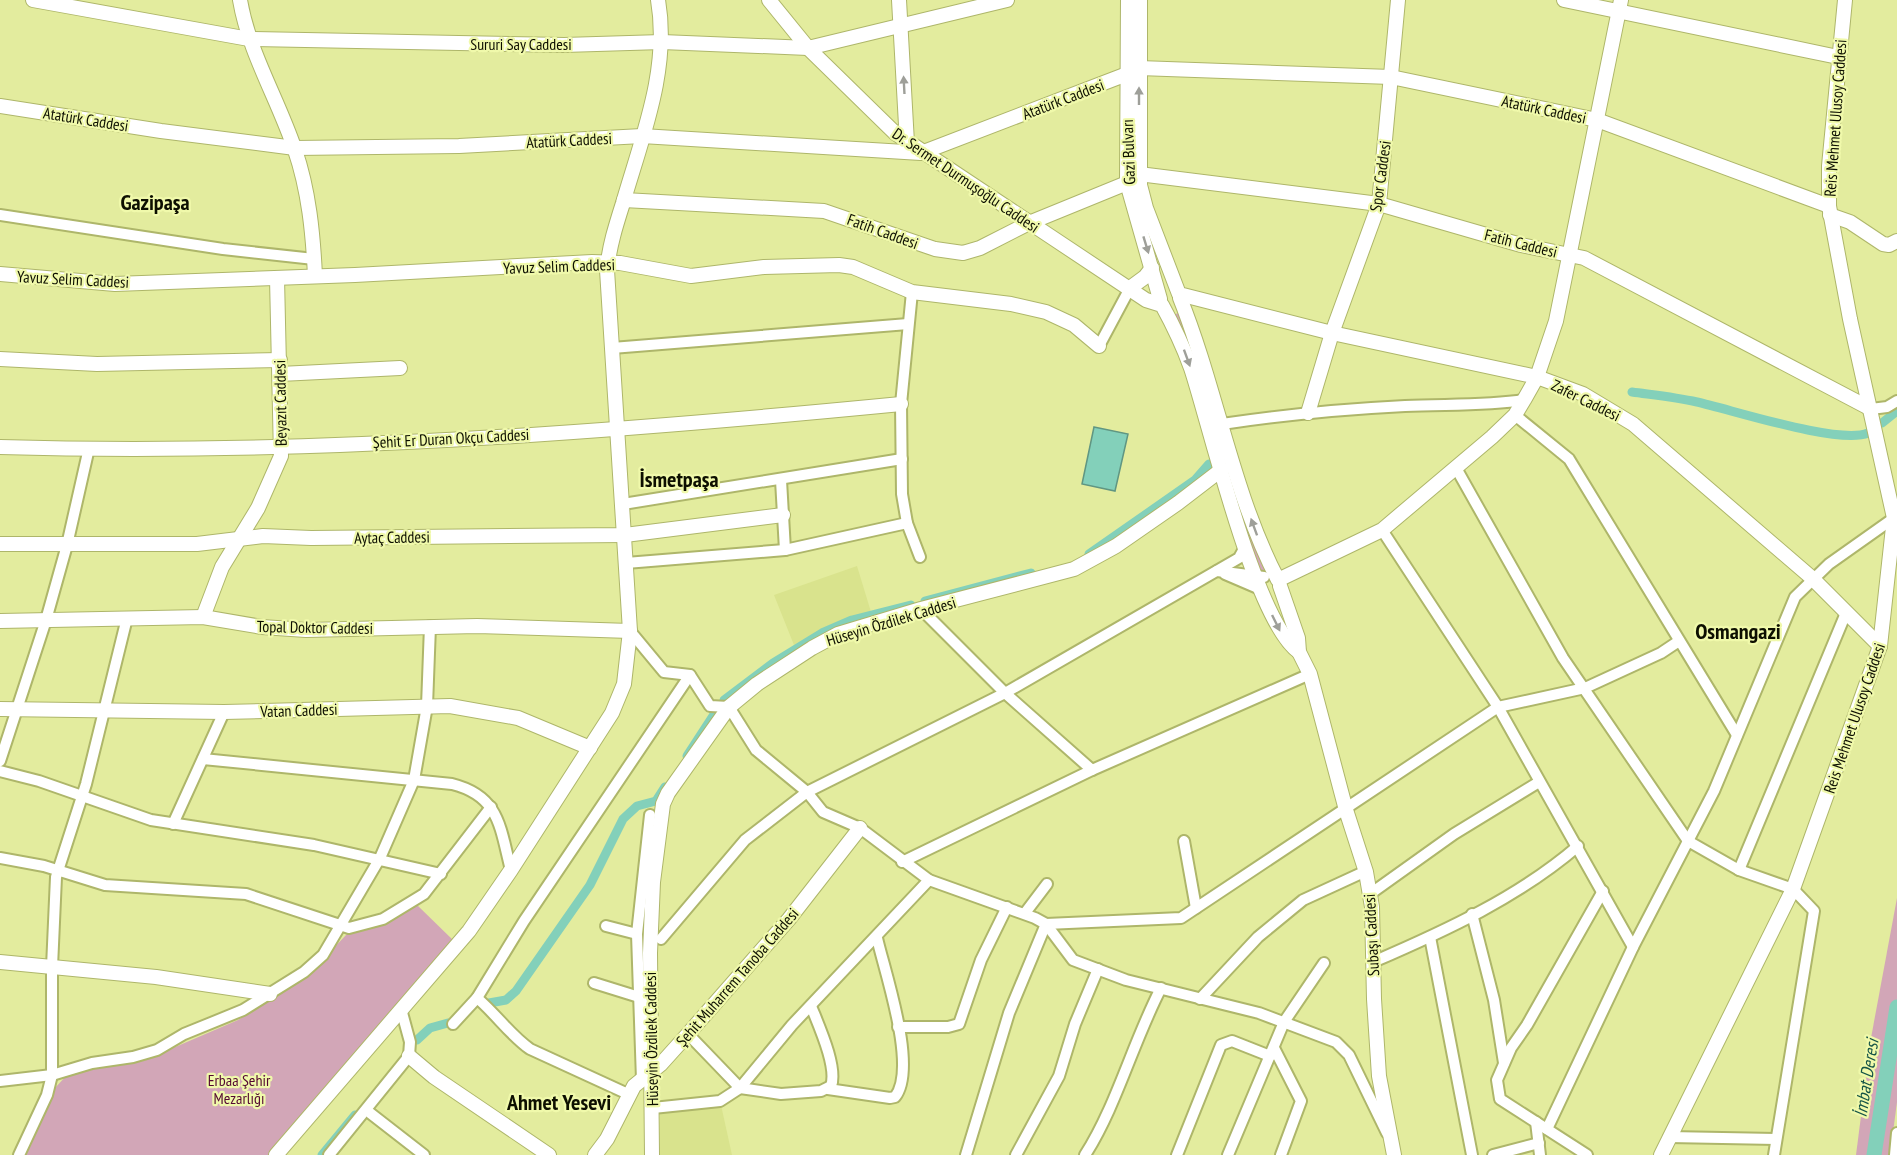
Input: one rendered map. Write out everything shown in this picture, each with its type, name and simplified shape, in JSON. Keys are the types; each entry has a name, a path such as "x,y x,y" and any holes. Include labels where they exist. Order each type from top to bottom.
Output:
{"street":[{"name":"Sururi Say Caddesi","path":"33,0 249,39 564,45 663,42 808,48 1008,0"},
{"path":"240,0 249,39 295,148 305,184 315,276"},
{"path":"276,1155 469,931 612,713 624,684 630,631 608,262 642,136 663,42 658,0"},
{"name":"Dr. Sermet Durmuşoğlu Caddesi","path":"769,0 808,48 868,109 907,143 1150,302 1168,296"},
{"path":"899,0 907,143"},
{"name":"Gazi Bulvarı","path":"1128,0 1139,174 1146,208 1185,352 1245,547 1259,580"},
{"name":"Gazi Bulvarı","path":"1140,0 1133,71 1127,183 1152,267 1168,296 1222,424 1256,533 1279,583"},
{"name":"Spor Caddesi","path":"1308,413 1332,333 1379,204 1398,0"},
{"path":"1564,0 1620,6 1838,57"},
{"name":"Reis Mehmet Ulusoy Caddesi","path":"1661,1155 1793,889 1880,646 1894,518 1829,210 1828,186 1845,0"},
{"path":"1216,571 1259,580 1273,576 1279,583 1382,530 1515,415 1537,377 1556,321 1620,6"},
{"name":"Atatürk Caddesi","path":"1,110 257,145 295,148 448,147 642,136 921,153 1133,71 1391,77 1597,120 1829,210 1883,244 1889,245 1897,242"},
{"name":"Fatih Caddesi","path":"1139,174 1379,204 1521,245 1596,263 1871,409"},
{"name":"Fatih Caddesi","path":"624,200 824,211 935,249 955,253 980,248 1029,224 1127,183"},
{"path":"0,215 223,249 314,259"},
{"name":"Yavuz Selim Caddesi","path":"0,274 115,284 608,262 691,276 764,267 839,265 853,267 912,292 1030,308 1074,325 1099,346"},
{"path":"1099,346 1130,288 1148,274 1152,267"},
{"name":"Beyazıt Caddesi","path":"203,617 218,575 237,539 258,508 282,448 277,278"},
{"path":"912,292 901,404 902,494 907,523 920,557"},
{"name":"Zafer Caddesi","path":"1168,296 1537,377 1583,394 1633,424 1812,578 1880,646"},
{"path":"612,348 908,324"},
{"path":"0,359 97,364 280,360"},
{"path":"280,374 400,368"},
{"path":"1222,424 1308,413 1492,404 1524,400"},
{"path":"1871,409 1887,407 1897,401"},
{"name":"Şehit Er Duran Okçu Caddesi","path":"0,447 282,448 619,431 901,404"},
{"path":"1515,415 1569,459 1737,735"},
{"path":"0,761 46,620 67,545 89,448"},
{"path":"623,504 902,459"},
{"path":"1456,468 1563,658 1586,688 1688,841 1739,870 1793,889 1814,911 1774,1155"},
{"name":"Hüseyin Özdilek Caddesi","path":"647,1076 651,903 663,804 668,793 729,707 787,663 826,639 921,609 1052,577 1080,567 1169,510 1221,470"},
{"path":"781,480 785,550"},
{"name":"Aytaç Caddesi","path":"0,544 197,544 263,536 322,538 625,535 783,515"},
{"path":"1547,1129 1633,947 1714,791 1795,597 1812,578 1894,518"},
{"path":"626,563 785,550 907,523"},
{"path":"1382,530 1498,706 1633,947"},
{"path":"661,939 745,840 807,792 1005,693 1239,558 1245,547"},
{"name":"Subaşı Caddesi","path":"1259,580 1283,637 1299,652 1310,674 1346,810 1366,871 1370,894 1379,1076 1394,1155"},
{"name":"Subaşı Caddesi","path":"1279,583 1298,638 1299,652"},
{"path":"921,609 1005,693 1092,770"},
{"path":"1739,870 1846,613"},
{"name":"Topal Doktor Caddesi","path":"0,621 203,617 282,629 430,626 630,631"},
{"path":"18,1155 47,1095 52,1075 52,967 58,871 82,797 127,618"},
{"path":"0,1081 52,1075 92,1063 133,1058 157,1050 184,1034 225,1019 270,994 314,964 340,927 380,858 414,780 428,705 430,626"},
{"path":"630,631 664,672 690,675"},
{"path":"1046,924 1181,918 1346,810 1498,706 1586,688 1661,653 1679,641"},
{"path":"902,862 1092,770 1310,674"},
{"path":"690,675 710,706 729,707 756,750 807,792 823,812 860,828 902,862 929,880 1025,913 1046,924 1073,960 1161,988 1259,1013 1336,1041 1349,1055 1390,1139"},
{"path":"453,1024 477,998 524,921 690,675"},
{"name":"Vatan Caddesi","path":"0,709 224,712 428,705 465,707 518,718 590,748"},
{"path":"173,824 224,712"},
{"path":"203,759 452,784 473,790 491,807 511,870"},
{"path":"0,771 136,816 380,858 441,874"},
{"path":"1370,894 1454,834 1539,782"},
{"path":"0,858 58,871 105,885 246,894 340,927 358,927 399,911 424,894 491,807"},
{"name":"Hüseyin Özdilek Caddesi","path":"650,815 637,934 639,997 647,1076 653,1108 652,1155"},
{"name":"Şehit Muharrem Tanoba Caddesi","path":"595,1155 607,1139 628,1094 688,1034 808,896 860,828"},
{"path":"1184,841 1196,908"},
{"path":"1373,962 1430,937 1472,914 1548,869 1578,846"},
{"path":"1200,999 1258,937 1303,900 1366,871"},
{"path":"653,1108 720,1101 740,1088 811,1006 929,880"},
{"path":"1025,913 1047,884"},
{"path":"1587,1155 1512,1109 1500,1099 1497,1080 1603,891"},
{"path":"898,1027 948,1028 959,1024 981,960 1006,907"},
{"path":"1472,914 1494,1000 1504,1064"},
{"path":"966,1155 1009,1013 1046,924"},
{"path":"606,926 637,934"},
{"path":"1430,937 1472,1155"},
{"path":"688,1034 740,1088 781,1094 828,1089 895,1097 899,1090 903,1070 898,1027 877,938"},
{"path":"0,962 156,976 270,994"},
{"path":"1228,1155 1284,1022 1324,963"},
{"path":"1016,1155 1059,1076 1075,1024 1098,969"},
{"path":"594,983 639,997"},
{"path":"1084,1155 1100,1132 1145,1018 1161,988"},
{"path":"477,998 530,1049 628,1094"},
{"path":"811,1006 822,1034 832,1073 833,1081 828,1089"},
{"path":"329,1155 409,1056 410,1042 401,1009"},
{"path":"1178,1155 1221,1045 1232,1041 1272,1052 1301,1101 1281,1155"},
{"path":"409,1056 434,1077 549,1155"},
{"path":"370,1113 424,1155"},
{"path":"1536,1122 1540,1155"},
{"path":"1895,1155 1897,1132"},
{"path":"1669,1137 1776,1139"},
{"path":"1493,1155 1539,1143"}],"shaded area":[{"path":"857,566 871,612 843,621 794,645 774,595"},
{"path":"721,1105 732,1155 660,1155 660,1113"}],"green space":[{"path":"1180,312 1267,571 1261,573 1174,315"},
{"path":"1897,898 1897,1102 1890,1155 1856,1155 1871,1038"},
{"name":"Erbaa Şehir Mezarlığı","path":"416,904 455,942 269,1155 22,1155 54,1089 68,1074 152,1057 238,1020 310,973 347,934 389,920"}],"water":[{"path":"1094,427 1128,434 1115,491 1082,484"}],"waterway":[{"path":"1632,392 1697,402 1811,431 1854,435 1868,433"},
{"path":"1882,423 1897,411"},
{"path":"1089,554 1195,480 1209,464"},
{"path":"925,601 1031,573"},
{"path":"724,700 773,663 822,633 852,620 911,605"},
{"path":"687,756 715,713"},
{"path":"489,1003 506,1000 516,991 590,885 623,819 637,806 656,801 665,787"},
{"name":"İmbat Deresi","path":"1874,1155 1897,1007"},
{"path":"417,1040 430,1028 448,1023"},
{"path":"322,1155 355,1115"}],"district":[{"name":"Gazipaşa","path":"155,202"},
{"name":"İsmetpaşa","path":"679,479"},
{"name":"Osmangazi","path":"1738,631"},
{"name":"Ahmet Yesevi","path":"559,1102"}]}
